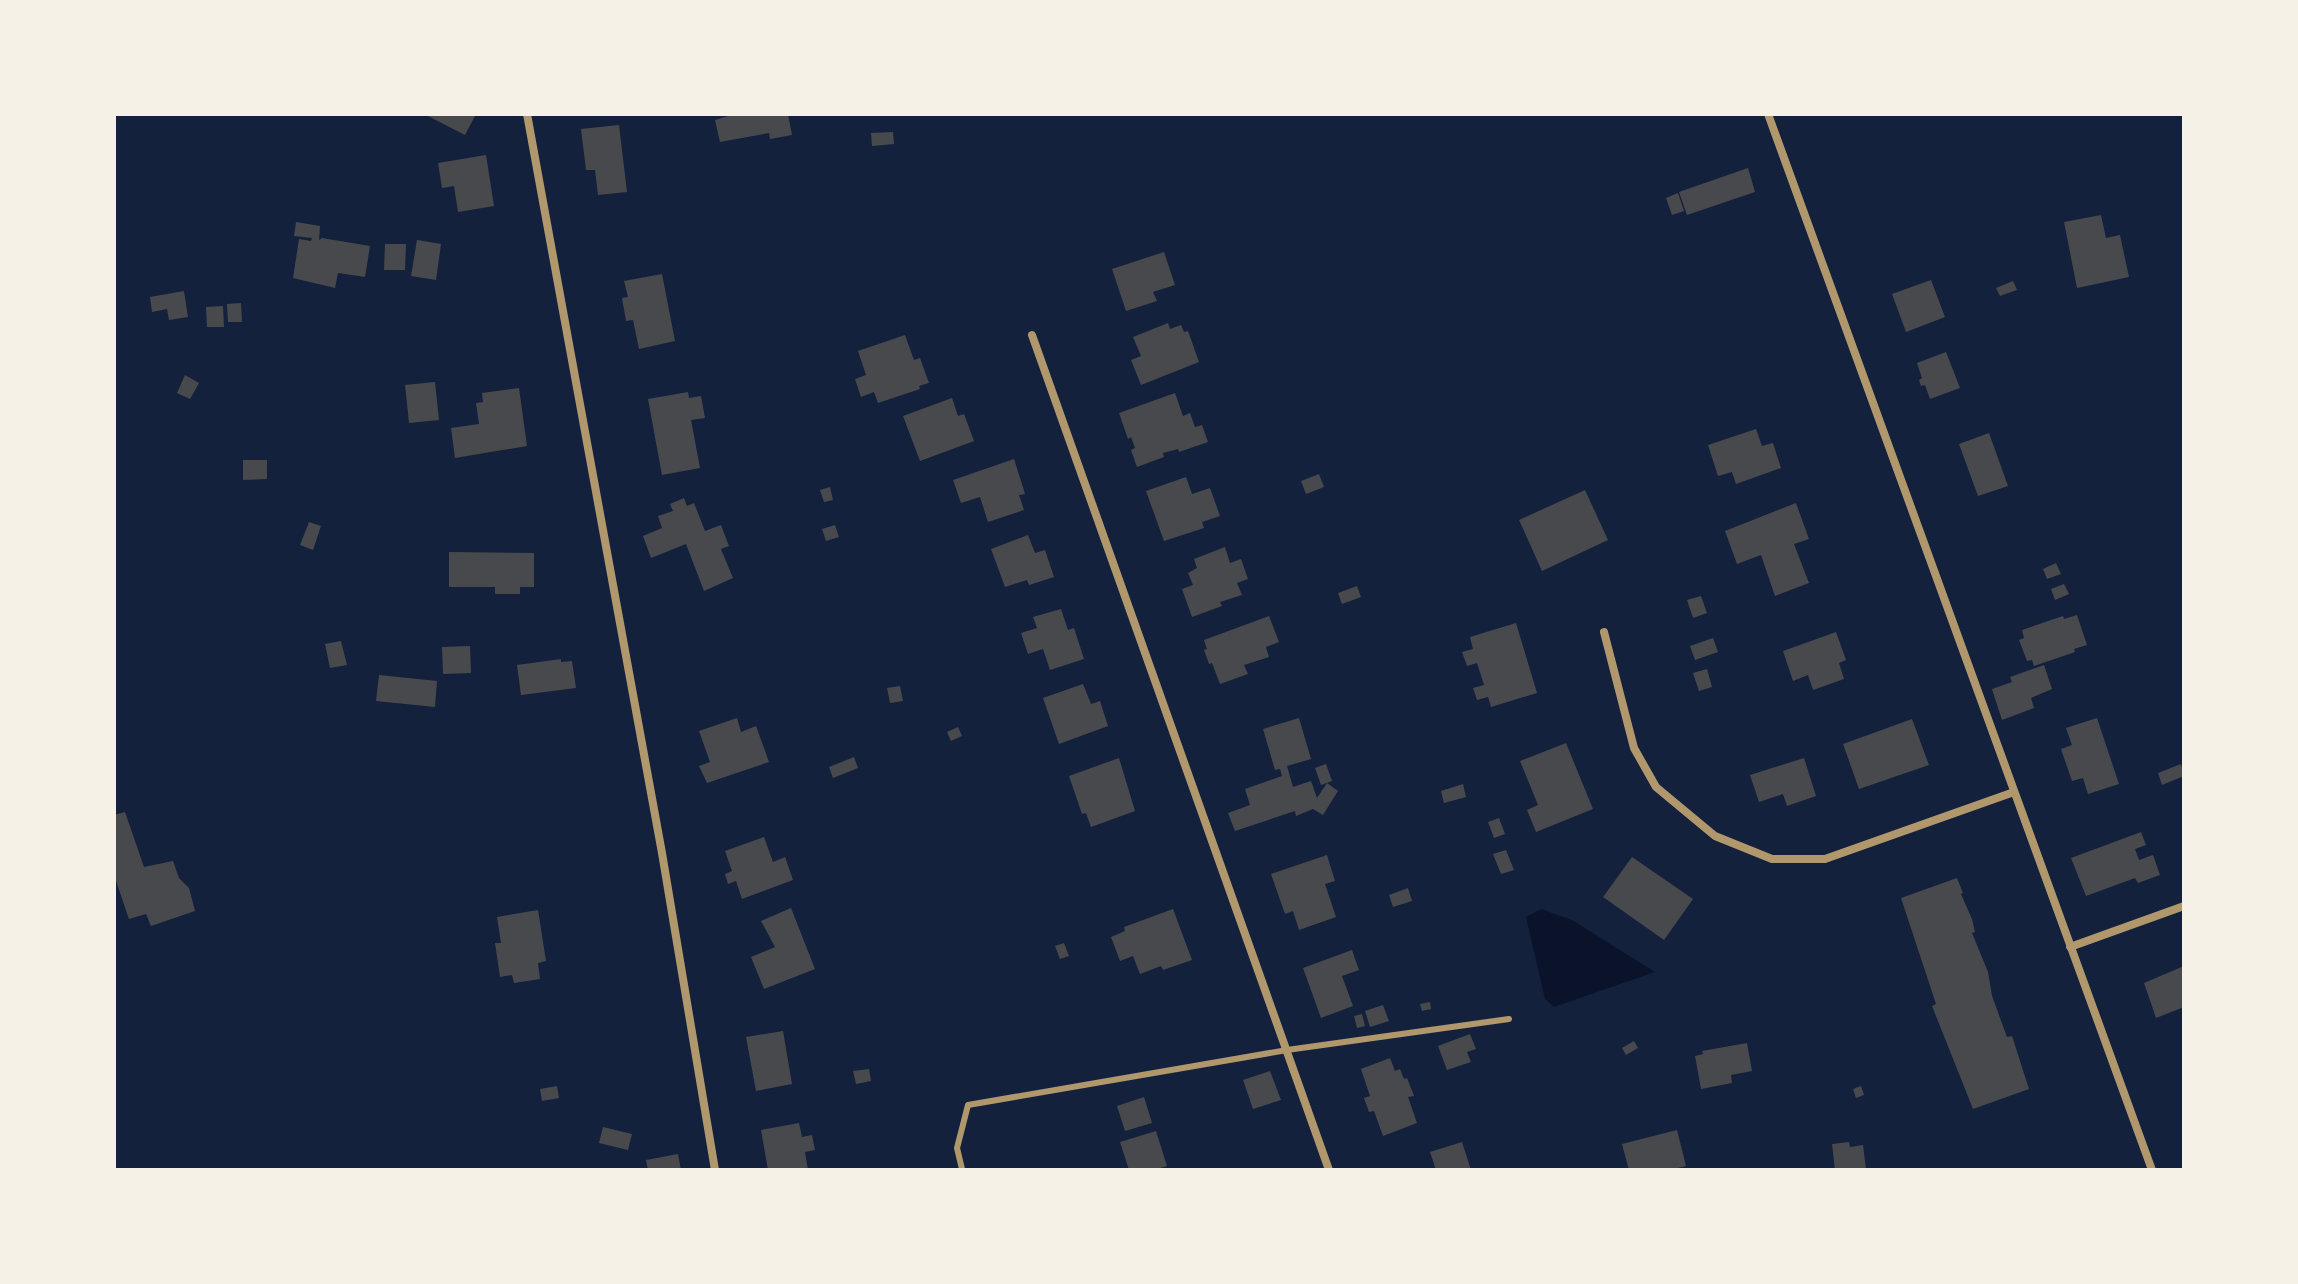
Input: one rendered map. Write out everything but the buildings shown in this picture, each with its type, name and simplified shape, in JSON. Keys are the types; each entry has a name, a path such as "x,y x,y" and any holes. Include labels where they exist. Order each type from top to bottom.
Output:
{"street":[{"path":"527,114 662,853 715,1170"},
{"path":"1768,114 2152,1170"},
{"path":"1032,335 1329,1170"},
{"path":"1604,632 1634,748 1656,787 1715,836 1772,859 1825,859 2014,792"},
{"path":"2070,947 2184,906"}],"lane":[{"path":"962,1169 957,1148 968,1105 1287,1050 1509,1019"}],"water":[{"path":"1541,909 1572,920 1655,972 1554,1007 1545,999 1526,917"}]}
